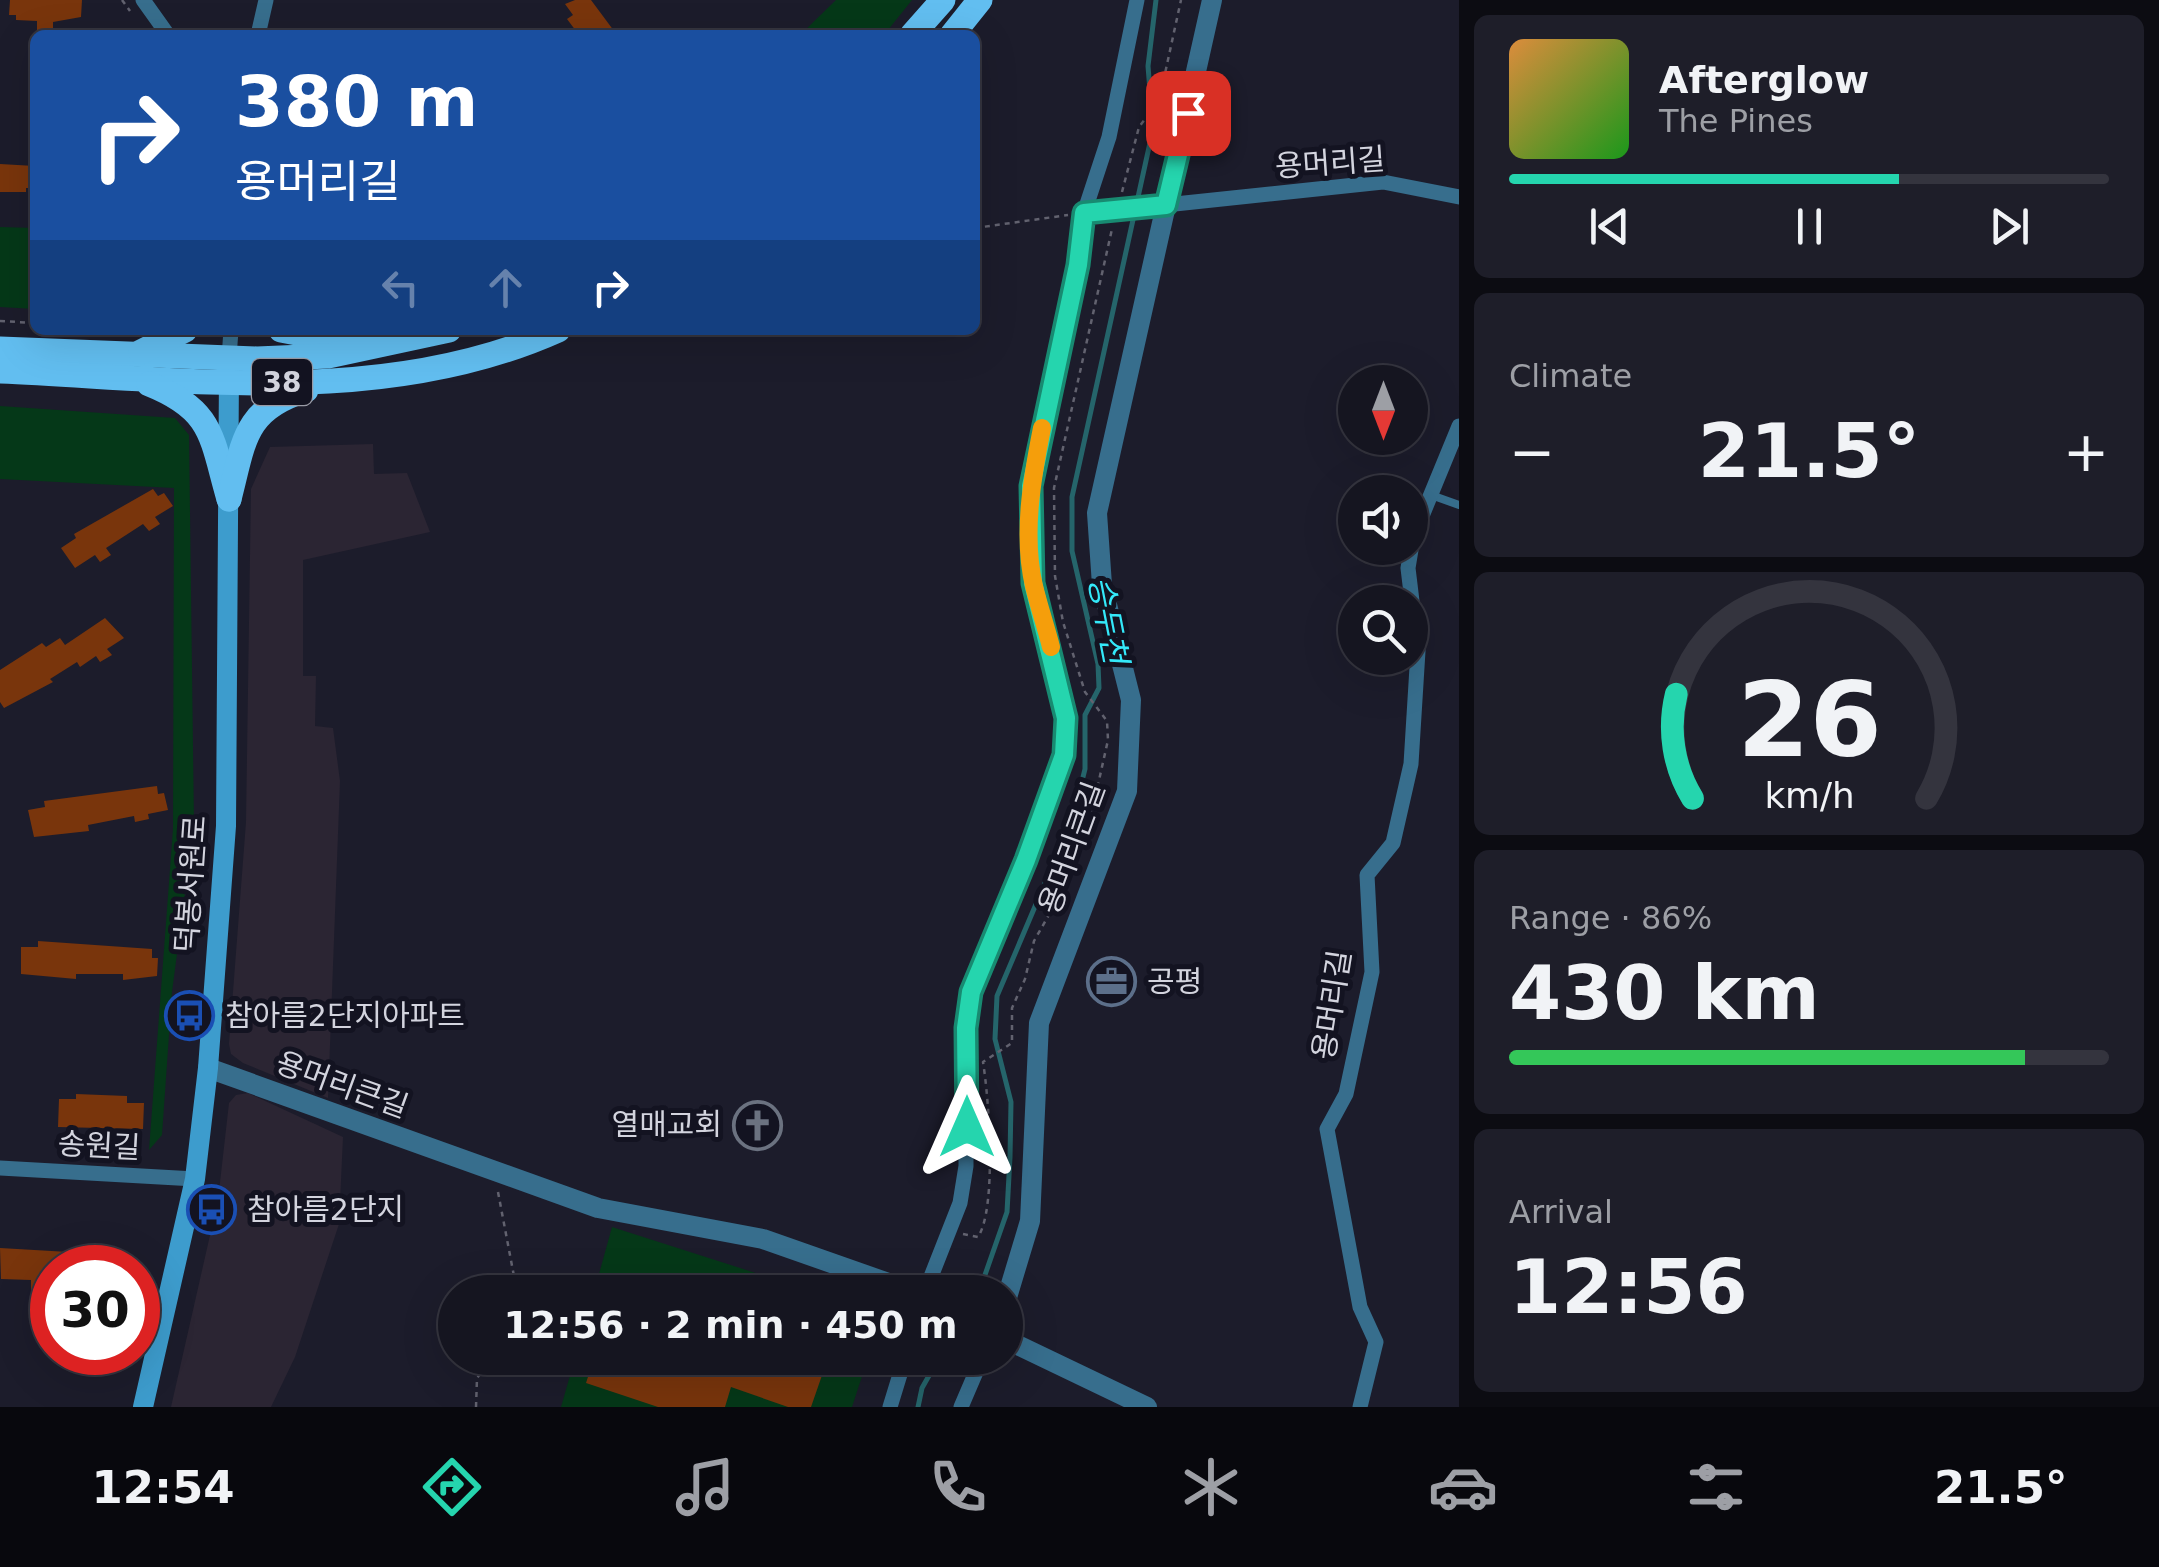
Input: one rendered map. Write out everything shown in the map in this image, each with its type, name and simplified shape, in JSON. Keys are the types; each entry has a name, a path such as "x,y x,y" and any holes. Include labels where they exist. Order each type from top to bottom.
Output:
{"main road":[{"path":"916,30 942,0"},
{"path":"956,30 980,0"},
{"path":"178,335 131,366 184,398 197,411 209,432 229,499"},
{"path":"308,335 374,347"},
{"name":"38","path":"229,370 328,356 426,335"},
{"name":"38","path":"0,371 131,366 229,370 333,382 414,372 541,335"},
{"name":"38","path":"0,349 131,366"},
{"name":"덕봉서원로","path":"142,1407 195,1179 208,1068 226,826 229,370"},
{"path":"229,499 247,430 260,412 278,399 333,382"}],"street":[{"path":"143,0 168,30"},
{"path":"256,30 266,0"},
{"path":"932,1275 960,1203 966,1166 966,1028 971,992 1064,755 1066,718 1033,583 1031,486 1138,0"},
{"name":"용머리큰길","path":"1014,1275 1030,1220 1038,1022 1127,791 1132,760 1131,700 1102,585 1097,513 1156,206 1212,0"},
{"name":"용머리길","path":"1092,212 1382,182 1459,197"},
{"path":"229,370 231,335"},
{"name":"용머리길","path":"1360,1407 1376,1342 1360,1307 1327,1129 1346,1094 1372,972 1367,875 1393,843 1411,764 1418,651 1408,568 1413,538 1459,426"},
{"name":"용머리큰길","path":"208,1068 598,1208 763,1239 866,1275"},
{"name":"송원길","path":"0,1168 195,1179"},
{"path":"1023,1347 1147,1407"},
{"path":"890,1407 900,1375"},
{"path":"961,1407 975,1375"}],"lane":[{"path":"1431,495 1459,505"}],"path":[{"path":"1118,208 1139,127 1160,101 1181,0"},
{"path":"980,227 1092,212"},
{"path":"970,1236 978,1237 983,1231 990,1193 983,1062 1012,1043 1012,1008 1025,980 1034,941 1062,892 1091,816 1108,740 1107,721 1085,692 1058,591 1054,488 1113,225"},
{"path":"0,321 30,323"},
{"path":"499,1174 497,1200 515,1275"},
{"path":"476,1407 478,1375"}],"shaded area":[{"path":"373,444 374,474 407,473 430,532 303,560 303,676 316,676 315,726 333,728 340,781 328,1098 243,1063 231,1054 229,1044 246,822 251,489 270,447"},
{"path":"248,1093 343,1137 339,1224 295,1357 271,1407 171,1407 218,1200 229,1103 236,1095"}],"green space":[{"path":"836,0 912,0 888,30 805,30"},
{"path":"0,227 30,228 30,309 0,307"},
{"path":"0,406 175,418 189,435 194,824 172,992 162,1135 149,1150 173,829 174,488 0,479"},
{"path":"612,1227 762,1275 599,1275"},
{"path":"570,1375 862,1375 852,1407 561,1407"}],"building":[{"path":"10,0 82,0 81,17 53,22 53,30 37,30 37,21 16,20 16,15 9,15"},
{"path":"591,0 613,30 575,30 567,19 573,15 565,4"},
{"path":"0,164 30,166 30,188 26,192 0,192"},
{"path":"153,489 158,496 164,493 173,506 155,517 160,524 149,531 143,524 106,548 111,555 100,562 95,555 75,568 61,548 76,538 74,534"},
{"path":"105,618 124,638 107,649 112,655 100,662 96,656 80,667 77,662 50,679 53,682 4,708 0,702 0,670 42,643 46,647 60,638 65,645"},
{"path":"157,786 158,794 164,793 168,810 148,814 149,819 135,822 134,816 88,825 89,831 34,837 28,810 45,807 44,801"},
{"path":"38,941 152,949 152,958 158,958 157,976 123,980 123,974 76,974 76,979 21,974 21,947 38,947"},
{"path":"76,1094 127,1096 127,1103 144,1103 143,1129 58,1127 59,1099 76,1099"},
{"path":"0,1248 30,1250 30,1280 1,1279"},
{"path":"589,1375 822,1375 811,1407 788,1407 731,1387 725,1407 658,1407 586,1383"}],"waterway":[{"name":"승두천","path":"985,1275 1007,1212 1010,1157 1011,1102 995,1039 997,996 1073,817 1085,769 1085,715 1099,688 1098,664 1072,551 1072,497 1153,129 1148,66 1156,0"},
{"name":"승두천","path":"918,1407 929,1375"}],"slow traffic":[{"path":"1042,428 1031,486 1030,537 1033,583 1051,647"}],"place":[{"name":"공평","path":"1112,982"},
{"name":"참아름2단지아파트","path":"190,1016"},
{"name":"열매교회","path":"757,1125"},
{"name":"참아름2단지","path":"212,1210"}],"route":[{"path":"967,1127 966,1028 971,992 1064,755 1066,718 1058,672 1033,583 1031,486 1078,265 1084,213 1166,205 1188,113"}]}
